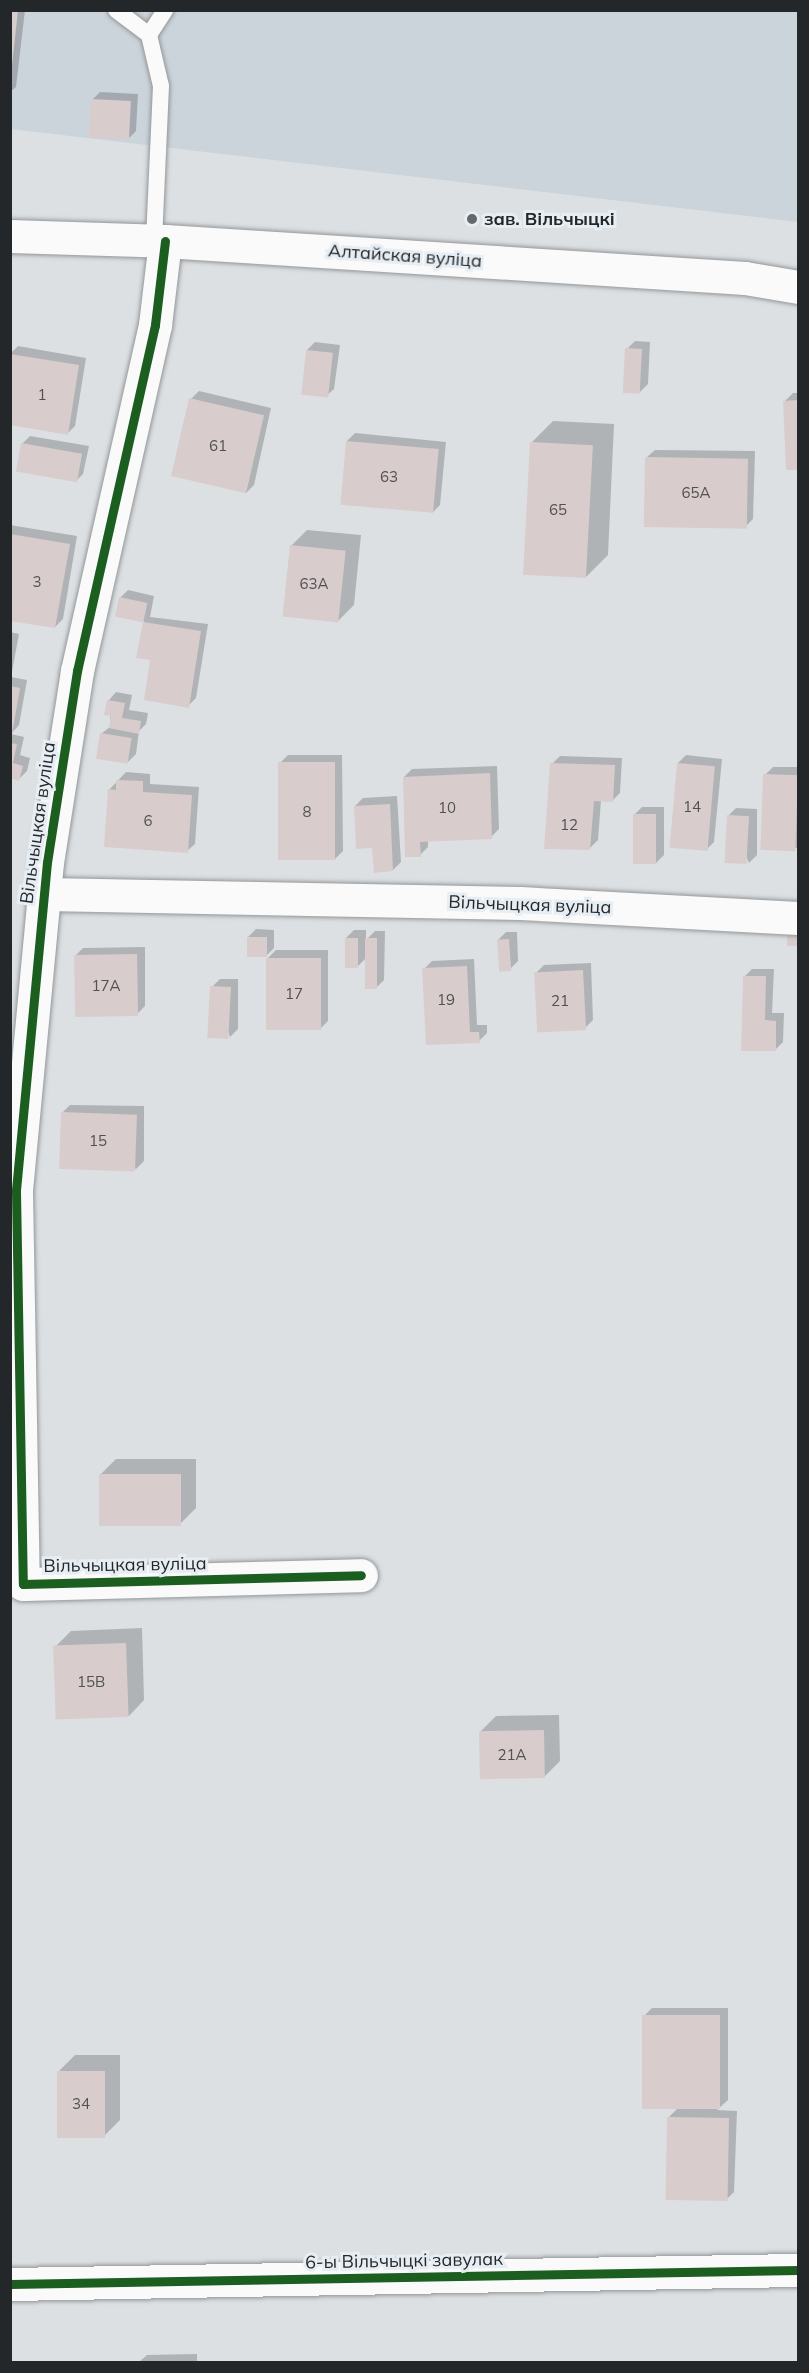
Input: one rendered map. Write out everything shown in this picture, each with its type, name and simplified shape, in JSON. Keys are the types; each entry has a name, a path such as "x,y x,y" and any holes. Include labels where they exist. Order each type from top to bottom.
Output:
{"street":[{"name":"Алтайская вуліца","path":"10,236 159,241 745,278 798,287"},
{"name":"Вільчыцкая вуліца","path":"159,241 155,325 77,671 45,894 16,1192 22,1584 361,1575"},
{"name":"Вільчыцкая вуліца","path":"45,894 519,903 798,918"},
{"name":"6-ы Вільчыцкі завулак","path":"10,2284 798,2270"}],"lane":[{"path":"116,10 149,35 161,86 159,241"},
{"path":"149,35 165,10"}],"shaded area":[{"path":"11,11 798,11 798,222 11,129"}],"building":[{"path":"10,10 18,10 12,66 10,66"},
{"path":"91,99 131,101 129,140 89,138"},
{"path":"625,348 642,349 640,394 623,393"},
{"path":"306,350 333,353 328,398 301,395"},
{"path":"10,354 79,365 68,435 10,425"},
{"path":"189,398 264,415 246,493 171,476"},
{"path":"798,400 798,470 786,470 783,401"},
{"path":"346,441 439,449 433,513 340,505"},
{"path":"530,442 593,445 586,578 523,575"},
{"path":"21,443 82,454 77,482 16,472"},
{"path":"645,457 748,459 747,529 644,527"},
{"path":"10,534 70,544 55,628 10,621"},
{"path":"290,545 346,551 338,622 282,617"},
{"path":"119,597 147,603 143,623 115,617"},
{"path":"143,622 201,631 189,708 144,700 150,660 136,658"},
{"path":"10,686 20,688 12,734 10,734"},
{"path":"107,700 125,703 122,718 141,721 139,734 109,728 111,716 104,715"},
{"path":"100,733 132,738 128,764 96,759"},
{"path":"10,743 17,744 13,763 23,766 19,781 10,778"},
{"path":"278,762 335,762 335,860 278,860"},
{"path":"550,763 615,765 613,802 594,801 590,850 544,849"},
{"path":"677,763 715,766 707,851 670,848"},
{"path":"490,773 492,839 420,842 421,857 405,857 403,777"},
{"path":"763,774 798,775 795,851 760,850"},
{"path":"116,780 143,781 143,792 192,795 188,853 104,847 108,789 116,790"},
{"path":"390,804 393,871 374,873 372,848 356,849 354,806"},
{"path":"633,814 656,814 656,864 633,864"},
{"path":"727,815 749,816 746,864 724,863"},
{"path":"787,935 798,935 798,946 787,946"},
{"path":"247,937 267,937 267,957 247,957"},
{"path":"345,938 358,938 358,968 345,968"},
{"path":"365,938 377,938 377,989 365,989"},
{"path":"509,939 511,971 499,972 497,940"},
{"path":"137,954 138,1016 75,1017 74,955"},
{"path":"266,958 321,958 321,1030 266,1030"},
{"path":"467,966 470,1032 479,1032 480,1043 426,1045 422,968"},
{"path":"583,970 586,1030 537,1032 534,973"},
{"path":"743,976 766,976 765,1020 776,1021 776,1051 741,1051"},
{"path":"210,986 231,987 228,1039 207,1038"},
{"path":"61,1112 137,1115 135,1172 59,1169"},
{"path":"99,1474 181,1474 181,1526 99,1526"},
{"path":"126,1643 129,1717 56,1720 53,1646"},
{"path":"544,1730 545,1778 480,1779 479,1731"},
{"path":"642,2015 720,2015 720,2109 642,2109"},
{"path":"57,2071 105,2071 105,2138 57,2138"},
{"path":"667,2117 729,2118 728,2201 666,2200"}],"cycle path":[{"path":"165,241 155,325 77,671 47,862 16,1192 23,1584 361,1575"},
{"path":"10,2284 798,2270"}],"place":[{"name":"зав. Вільчыцкі","path":"472,219"}]}
